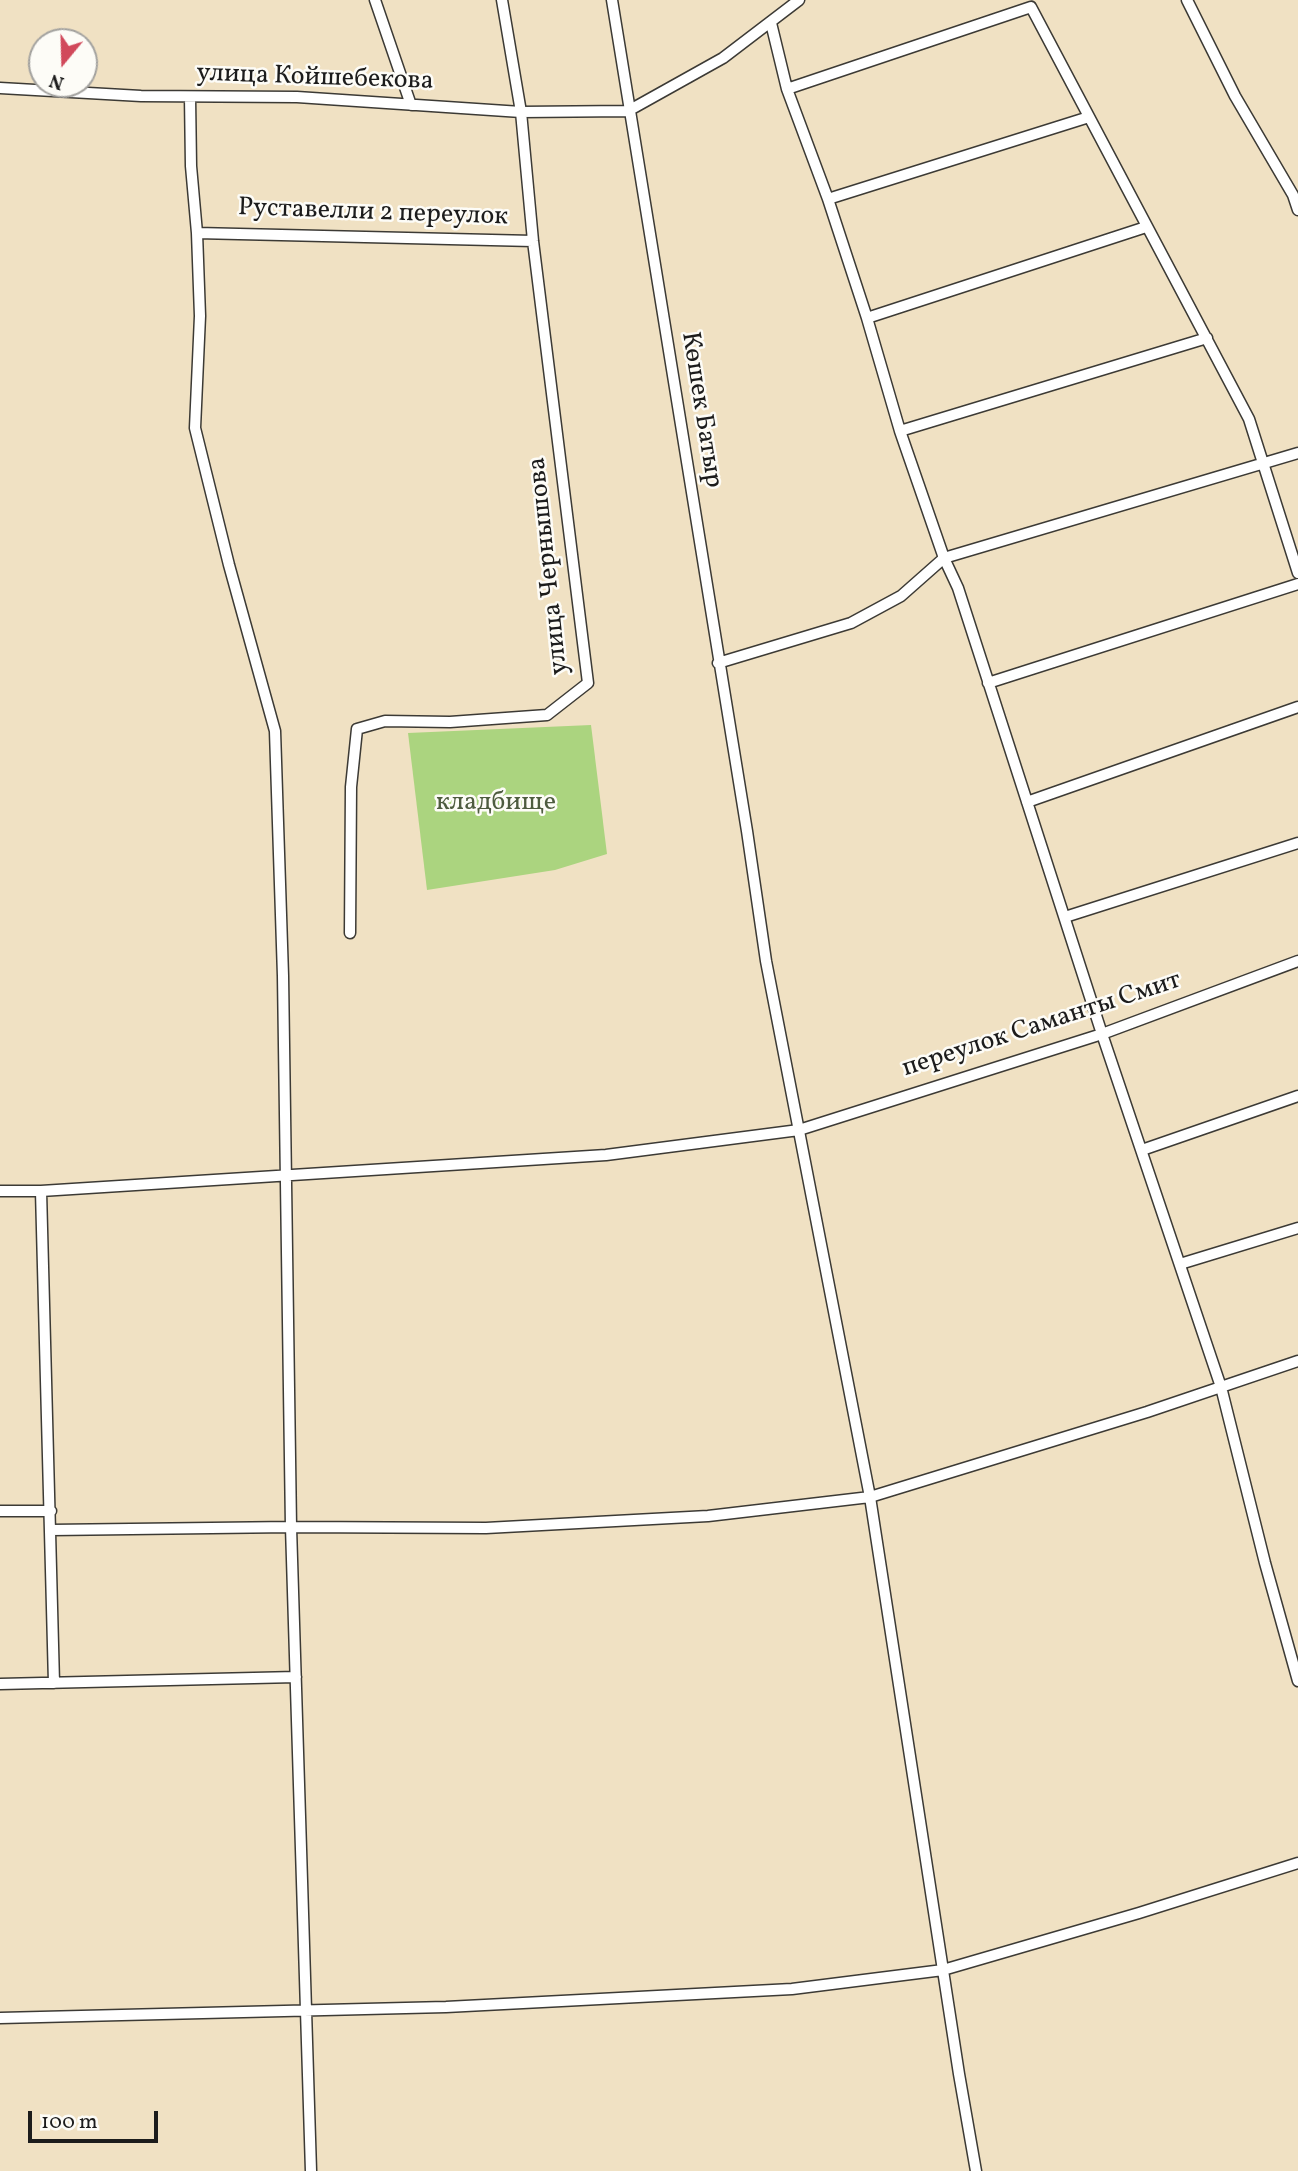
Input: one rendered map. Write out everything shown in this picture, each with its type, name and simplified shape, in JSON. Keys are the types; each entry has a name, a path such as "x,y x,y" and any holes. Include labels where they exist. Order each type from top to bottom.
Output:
{"street":[{"path":"375,0 411,105"},
{"name":"улица Чернышова","path":"351,933 351,787 357,729 385,721 450,722 547,715 588,683 533,241 521,112 502,0"},
{"name":"Көшек Батыр","path":"612,0 766,961 870,1497 976,2171"},
{"path":"628,111 723,58 799,0"},
{"path":"1186,0 1234,96 1293,195 1298,210"},
{"path":"787,89 1030,3 1249,419 1298,573"},
{"path":"771,23 787,89 867,318 900,431 957,588 1102,1034 1222,1387 1268,1576 1298,1681"},
{"name":"улица Койшебекова","path":"0,88 190,97 297,97 521,112 628,111"},
{"path":"190,97 191,166 200,316 195,428 275,731 291,1527 311,2171"},
{"path":"828,200 1089,117"},
{"path":"867,318 1146,227"},
{"name":"Руставелли 2 переулок","path":"197,233 533,241"},
{"path":"900,431 1207,338"},
{"path":"718,663 851,623 901,596 944,558 1298,453"},
{"path":"988,683 1298,583"},
{"path":"1027,802 1298,707"},
{"path":"1065,916 1298,843"},
{"name":"переулок Саманты Смит","path":"0,1191 41,1191 606,1155 799,1130 1102,1034 1298,961"},
{"path":"1142,1150 1298,1096"},
{"path":"41,1191 54,1683"},
{"path":"1180,1264 1298,1228"},
{"path":"51,1530 498,1527 709,1516 870,1497 1147,1412 1298,1361"},
{"path":"0,1511 51,1511"},
{"path":"0,1684 296,1677"},
{"path":"0,2018 446,2007 792,1989 943,1970 1298,1863"}],"green space":[{"name":"кладбище","path":"591,725 607,854 555,870 427,890 408,733"}]}
